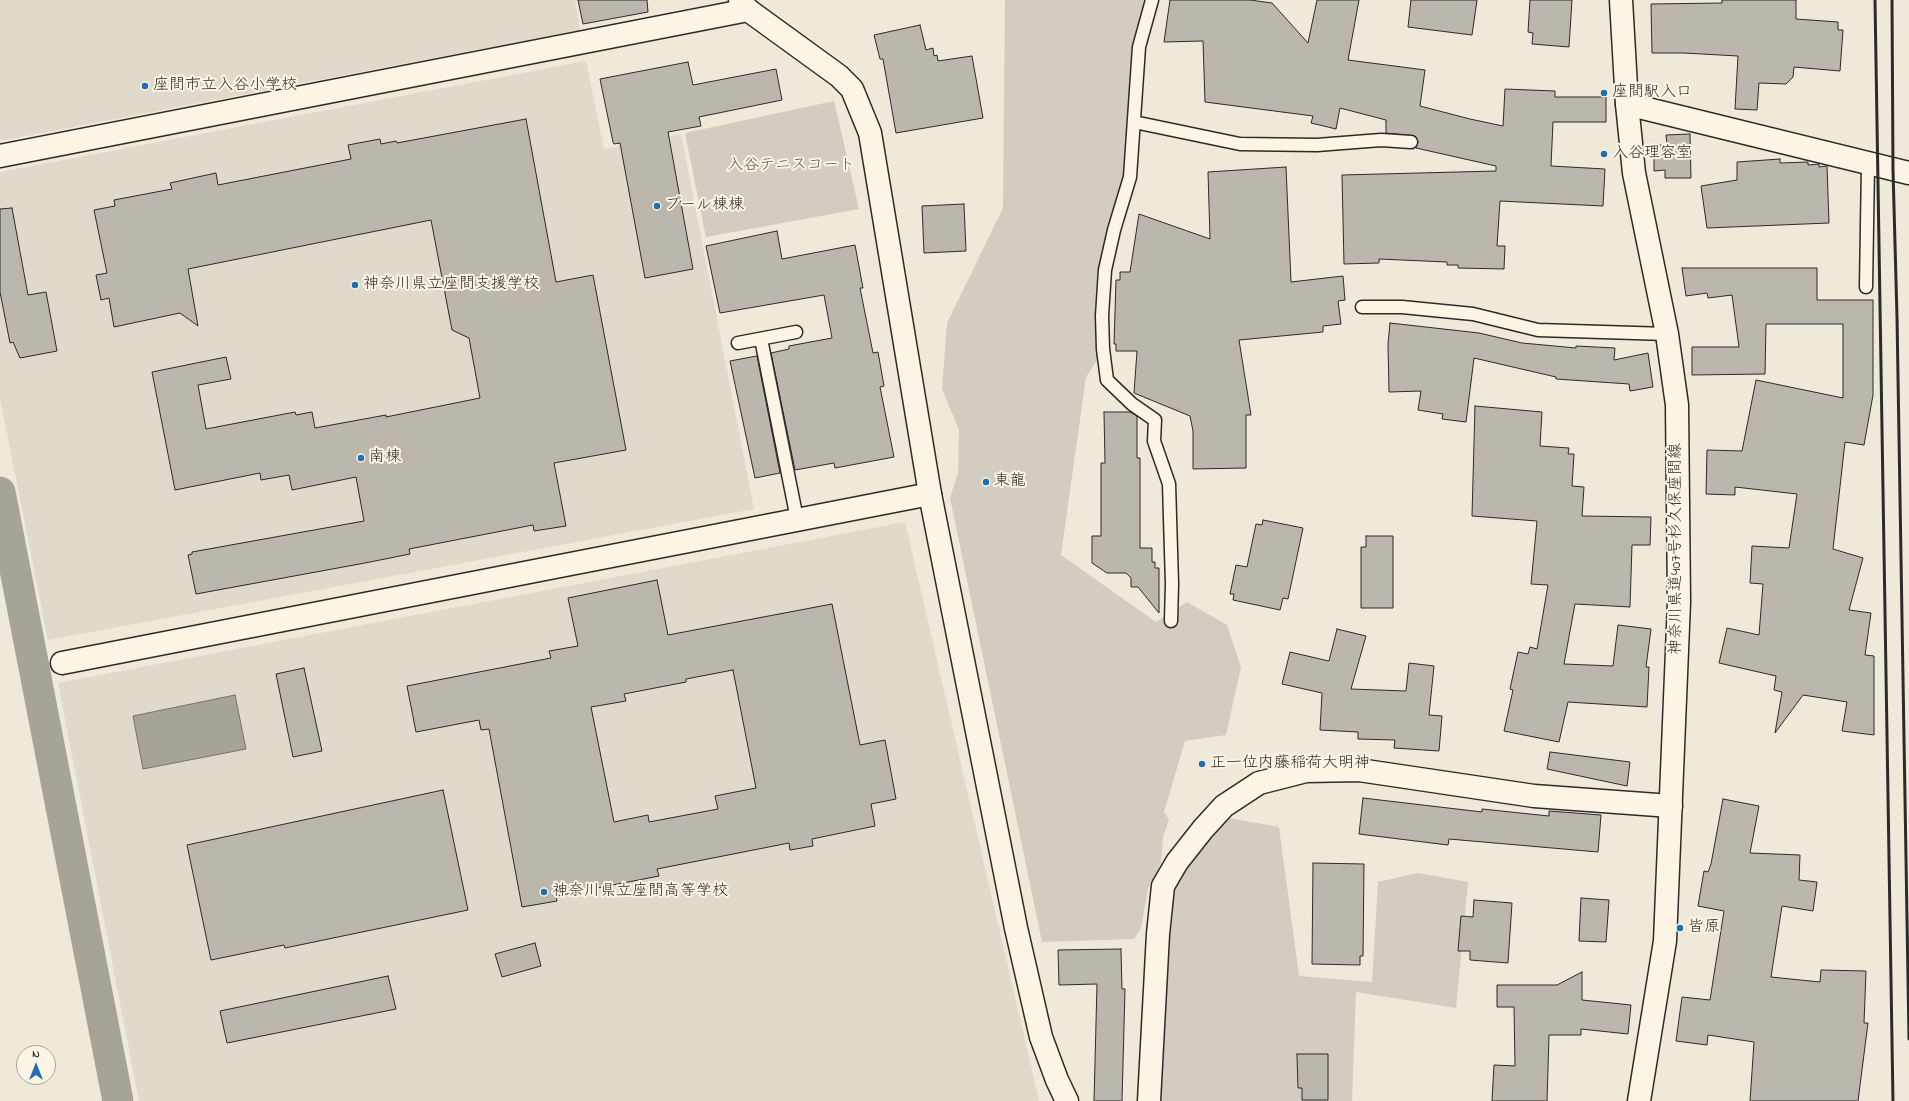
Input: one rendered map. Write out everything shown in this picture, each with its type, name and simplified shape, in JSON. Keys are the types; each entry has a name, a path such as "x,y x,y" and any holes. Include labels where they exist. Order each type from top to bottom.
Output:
{"street":[{"name":"神奈川県道407号杉久保座間線","path":"1621,0 1627,104 1634,173 1666,334 1677,406 1679,602 1664,941 1639,1101"},
{"path":"0,156 744,5 839,76 852,89 870,133 930,494 1016,928 1041,1037 1057,1080 1068,1101"},
{"path":"1627,104 1909,173"},
{"path":"62,663 930,494"},
{"path":"1149,1101 1158,934 1163,886 1177,862 1203,829 1224,806 1258,783 1306,771 1359,770 1534,796 1671,806"}],"lane":[{"path":"1152,0 1139,47 1130,177 1114,230 1105,270 1102,316 1102,349 1107,380 1132,404 1156,420 1154,441 1169,484 1172,584 1171,620"},
{"path":"1134,122 1240,144 1317,145 1381,140 1411,142"},
{"path":"1866,287 1868,164"},
{"path":"1362,307 1402,307 1473,314 1538,330 1666,334"},
{"path":"738,343 796,332"},
{"path":"761,339 797,519"}],"shaded area":[{"name":"座間市立入谷小学校","path":"0,0 575,0 580,30 0,141"},
{"name":"神奈川県立座間支援学校","path":"586,61 604,149 681,134 754,509 48,640 0,398 0,172"},
{"name":"神奈川県立座間高等学校","path":"905,522 1039,1101 139,1101 58,683"},
{"path":"235,695 246,749 143,769 133,716"}],"green space":[{"path":"1005,0 1156,0 1144,42 1130,177 1105,270 1106,347 1086,377 1061,555 1156,622 1187,602 1227,625 1241,667 1226,735 1185,741 1164,812 1169,820 1163,837 1161,863 1148,889 1141,928 1134,939 1042,942 950,498 958,473 959,430 942,389 947,323 1003,208"},
{"name":"入谷テニスコート","path":"834,101 859,209 706,237 685,133"},
{"path":"1229,818 1279,827 1299,976 1372,982 1378,882 1418,873 1468,882 1456,1008 1356,992 1352,1101 1158,1101 1167,993 1167,961 1160,899 1186,864"}],"building":[{"path":"578,0 647,0 648,12 583,24"},
{"path":"1170,0 1250,0 1272,3 1308,43 1317,0 1359,0 1348,60 1425,70 1420,106 1470,119 1503,126 1505,89 1555,91 1555,97 1606,97 1606,122 1553,122 1551,166 1605,169 1603,206 1500,201 1497,246 1505,246 1504,269 1458,268 1458,265 1447,265 1447,262 1379,259 1379,263 1344,264 1342,175 1496,171 1496,166 1416,148 1418,142 1415,136 1386,133 1386,120 1340,108 1336,129 1311,123 1313,116 1205,102 1203,41 1164,42"},
{"path":"1411,0 1477,0 1472,35 1408,27"},
{"path":"1530,0 1572,0 1569,47 1532,44 1533,33 1528,32"},
{"path":"1722,0 1796,0 1796,19 1838,22 1838,30 1843,30 1840,71 1794,67 1793,77 1786,84 1759,83 1757,110 1735,109 1738,56 1652,53 1651,4 1722,3"},
{"path":"920,25 926,50 933,48 934,56 937,55 938,61 972,56 983,118 896,133 883,59 880,59 874,35"},
{"path":"688,62 693,85 776,69 782,100 699,117 701,126 668,132 693,269 645,278 620,143 614,144 613,142 600,79"},
{"path":"526,119 556,282 593,275 626,450 554,463 566,526 534,531 533,525 409,549 410,554 196,594 188,555 192,554 192,552 364,521 356,477 292,490 289,475 261,480 260,473 175,490 152,372 226,357 231,379 198,385 206,429 295,412 296,415 312,412 315,428 386,415 386,417 480,398 469,338 452,330 431,220 188,269 198,326 180,313 114,327 109,298 101,300 96,275 107,273 94,210 115,206 114,200 172,189 170,183 216,173 218,185 351,159 348,145 380,139 381,144 396,141 397,143"},
{"path":"1690,134 1691,178 1665,178 1665,170 1654,171 1654,145 1667,145 1666,135"},
{"path":"1780,159 1780,163 1808,162 1808,165 1819,164 1819,167 1827,166 1829,223 1707,228 1701,186 1737,180 1737,162"},
{"path":"1286,167 1291,282 1343,276 1345,300 1338,301 1341,324 1323,326 1323,332 1239,340 1251,415 1246,415 1246,468 1193,469 1193,431 1190,416 1134,393 1137,351 1116,351 1116,344 1114,344 1116,280 1120,280 1120,272 1130,272 1139,214 1210,239 1208,172"},
{"path":"964,204 966,251 924,253 922,206"},
{"path":"12,208 28,295 46,292 57,351 20,358 13,342 10,343 0,292 0,209"},
{"path":"777,231 782,259 855,245 863,288 860,288 873,353 878,352 884,386 880,387 894,457 835,468 834,463 795,470 771,353 789,349 789,346 832,338 824,295 720,313 706,246"},
{"path":"1682,268 1817,268 1817,300 1873,300 1873,395 1864,445 1845,442 1833,549 1863,558 1849,610 1871,613 1865,655 1874,656 1874,735 1842,731 1847,702 1803,695 1775,733 1782,692 1774,690 1776,676 1719,663 1727,628 1759,635 1763,584 1750,583 1752,546 1789,548 1797,494 1735,487 1735,495 1706,494 1707,450 1742,451 1756,380 1843,398 1843,324 1766,324 1765,374 1692,375 1692,347 1739,347 1732,295 1708,298 1707,293 1686,296"},
{"path":"1390,323 1479,333 1522,343 1576,348 1576,346 1615,348 1614,360 1648,353 1653,387 1630,391 1629,384 1556,379 1556,377 1474,358 1466,422 1442,419 1443,414 1418,410 1421,391 1389,392 1388,344"},
{"path":"757,356 780,473 755,478 730,361"},
{"path":"1475,406 1542,412 1540,446 1569,448 1568,454 1574,454 1572,486 1584,487 1582,516 1651,517 1650,545 1632,545 1630,607 1575,604 1564,664 1613,666 1618,625 1651,629 1646,667 1649,667 1647,707 1568,702 1559,742 1504,731 1513,690 1510,689 1518,652 1528,654 1530,647 1537,649 1548,585 1531,584 1537,521 1472,516"},
{"path":"1104,412 1130,412 1137,416 1137,458 1140,458 1140,548 1152,548 1152,562 1155,562 1155,568 1159,568 1159,613 1138,587 1131,587 1131,578 1126,573 1107,573 1092,563 1092,536 1101,536 1101,463 1105,463"},
{"path":"1263,520 1303,528 1288,599 1283,598 1280,610 1233,600 1234,594 1230,594 1236,565 1247,567 1256,524 1262,525"},
{"path":"1366,536 1393,536 1393,608 1361,608 1361,547 1366,547"},
{"path":"657,580 668,635 832,604 860,745 885,740 896,799 871,804 875,826 812,839 813,846 790,850 789,843 657,869 659,876 556,896 557,901 522,907 489,729 481,730 479,720 416,732 407,686 551,658 549,651 578,646 568,598","holes":["733,670 756,788 715,796 718,809 649,822 648,815 614,822 591,707 626,701 624,694 686,682 686,679"]},
{"path":"1337,629 1366,636 1351,689 1406,691 1409,663 1434,666 1429,715 1442,716 1439,751 1394,748 1395,740 1358,739 1358,732 1320,730 1322,693 1282,684 1290,652 1329,661"},
{"path":"304,668 322,751 293,757 276,674"},
{"path":"1550,752 1630,762 1627,786 1547,769"},
{"path":"443,790 468,910 285,948 284,945 211,960 187,845"},
{"path":"1363,798 1482,812 1482,809 1549,816 1549,811 1601,815 1598,852 1449,839 1448,845 1359,834"},
{"path":"1723,799 1759,806 1750,853 1800,855 1799,880 1817,882 1813,911 1782,906 1771,977 1820,982 1821,970 1866,971 1864,1023 1868,1023 1858,1101 1750,1101 1754,1042 1708,1035 1707,1045 1676,1041 1682,997 1710,1000 1724,911 1698,906 1704,871 1708,872 1711,864"},
{"path":"1313,863 1364,864 1363,956 1360,956 1360,965 1312,964"},
{"path":"1581,898 1609,900 1606,942 1579,941"},
{"path":"1474,900 1512,903 1508,963 1470,960 1470,951 1458,951 1461,916 1473,917"},
{"path":"535,943 541,966 502,977 495,954"},
{"path":"1121,949 1122,989 1125,989 1122,1101 1094,1101 1097,984 1059,985 1058,950"},
{"path":"1582,972 1582,1000 1631,1005 1628,1034 1581,1029 1581,1035 1549,1035 1547,1101 1492,1101 1494,1065 1515,1066 1514,1007 1497,1007 1497,985 1557,985"},
{"path":"388,976 396,1009 227,1043 220,1011"},
{"path":"1297,1054 1328,1054 1328,1100 1302,1100 1302,1088 1298,1088"}],"waterway":[{"path":"0,492 118,1101"}],"railway":[{"path":"1875,0 1893,1101"},
{"path":"1892,0 1893,170 1897,317 1909,1039"}],"place":[{"name":"座間市立入谷小学校","path":"145,86"},
{"name":"座間駅入口","path":"1604,93"},
{"name":"入谷理容室","path":"1604,154"},
{"name":"プール棟棟","path":"657,206"},
{"name":"神奈川県立座間支援学校","path":"355,285"},
{"name":"南棟","path":"361,458"},
{"name":"東龍","path":"986,482"},
{"name":"正一位内藤稲荷大明神","path":"1202,764"},
{"name":"神奈川県立座間高等学校","path":"544,892"},
{"name":"皆原","path":"1680,928"}]}
